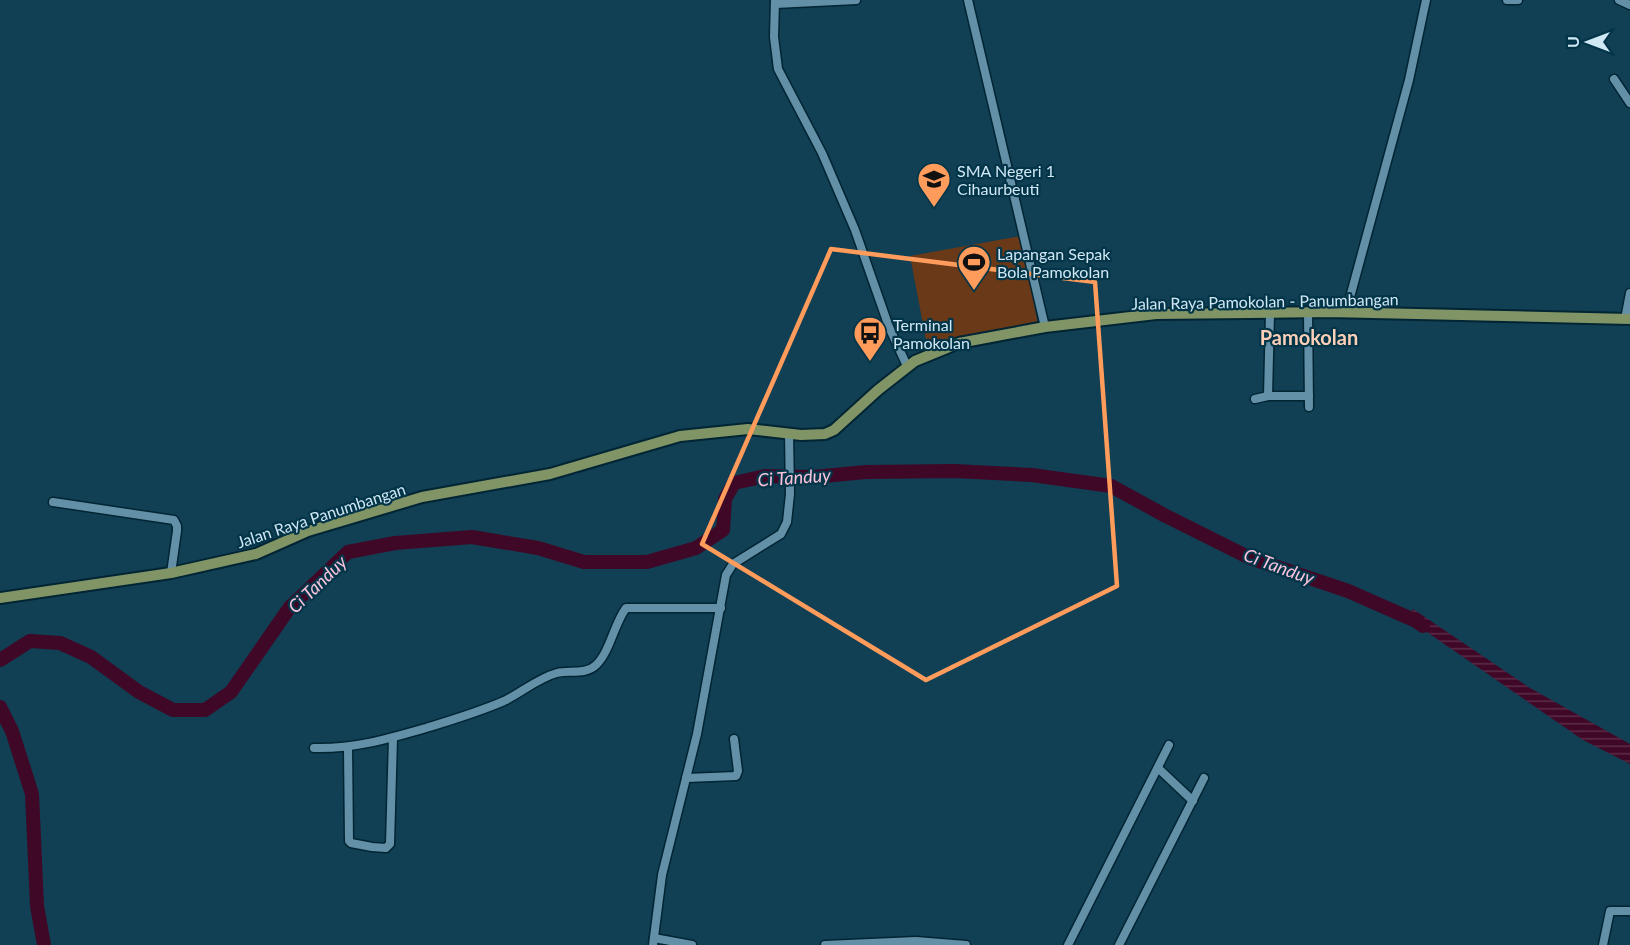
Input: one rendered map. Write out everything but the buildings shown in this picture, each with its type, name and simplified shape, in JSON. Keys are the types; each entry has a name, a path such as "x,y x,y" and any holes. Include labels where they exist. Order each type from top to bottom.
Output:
{"main road":[{"name":"Jalan Raya Pamokolan - Panumbangan","path":"789,434 812,436 834,430 908,366 937,350 959,343 1045,327 1156,314 1348,312 1627,319"},
{"name":"Jalan Raya Panumbangan","path":"0,598 171,573 256,554 308,531 422,498 550,474 680,436 748,429 789,434"}],"street":[{"path":"856,0 775,2 774,37 778,69 822,153 855,230 889,327 908,366"},
{"path":"968,0 1045,327"},
{"path":"1348,312 1349,301 1409,80 1426,0"},
{"path":"1507,0 1518,0"},
{"path":"1619,0 1630,5"},
{"path":"1614,79 1630,104"},
{"path":"1627,319 1630,293"},
{"path":"1308,312 1309,407"},
{"path":"1268,396 1270,313"},
{"path":"1255,399 1268,396 1309,396"},
{"path":"692,945 654,942 662,875 697,734 729,568 781,534 787,522 790,494 789,434"},
{"path":"53,502 174,520 177,531 171,573"},
{"path":"314,748 348,747 393,738 505,701 556,673 583,671 596,665 626,608 721,608"},
{"path":"348,747 349,841 386,848 390,844 393,738"},
{"path":"686,778 736,776 738,771 734,739"},
{"path":"1068,945 1169,745"},
{"path":"1158,768 1193,801"},
{"path":"1119,945 1204,778"},
{"path":"1603,945 1610,911 1630,911"},
{"path":"825,945 916,941 966,945"}],"highlighted area":[{"path":"831,249 1095,282 1117,586 926,680 702,544"}],"shaded area":[{"name":"Lapangan Sepak Bola Pamokolan","path":"1021,236 1038,325 927,345 910,256"},
{"path":"1413,609 1530,688 1630,744 1630,764 1583,740 1408,619"}],"waterway":[{"name":"Ci Tanduy","path":"0,660 30,641 60,643 91,657 139,692 173,710 205,710 231,692 290,607 348,552 395,543 472,537 538,548 584,562 647,562 696,548 723,530 725,499 734,483 765,476 813,477 866,472 954,471 1032,475 1111,486 1250,558 1348,591 1423,626"},
{"name":"Ci Tanduy","path":"0,707 12,731 32,794 37,906 44,945"}],"place":[{"name":"SMA Negeri 1 Cihaurbeuti","path":"934,208"},
{"name":"Lapangan Sepak Bola Pamokolan","path":"974,291"},
{"name":"Terminal Pamokolan","path":"870,362"}],"district":[{"name":"Pamokolan","path":"1309,337"}]}
